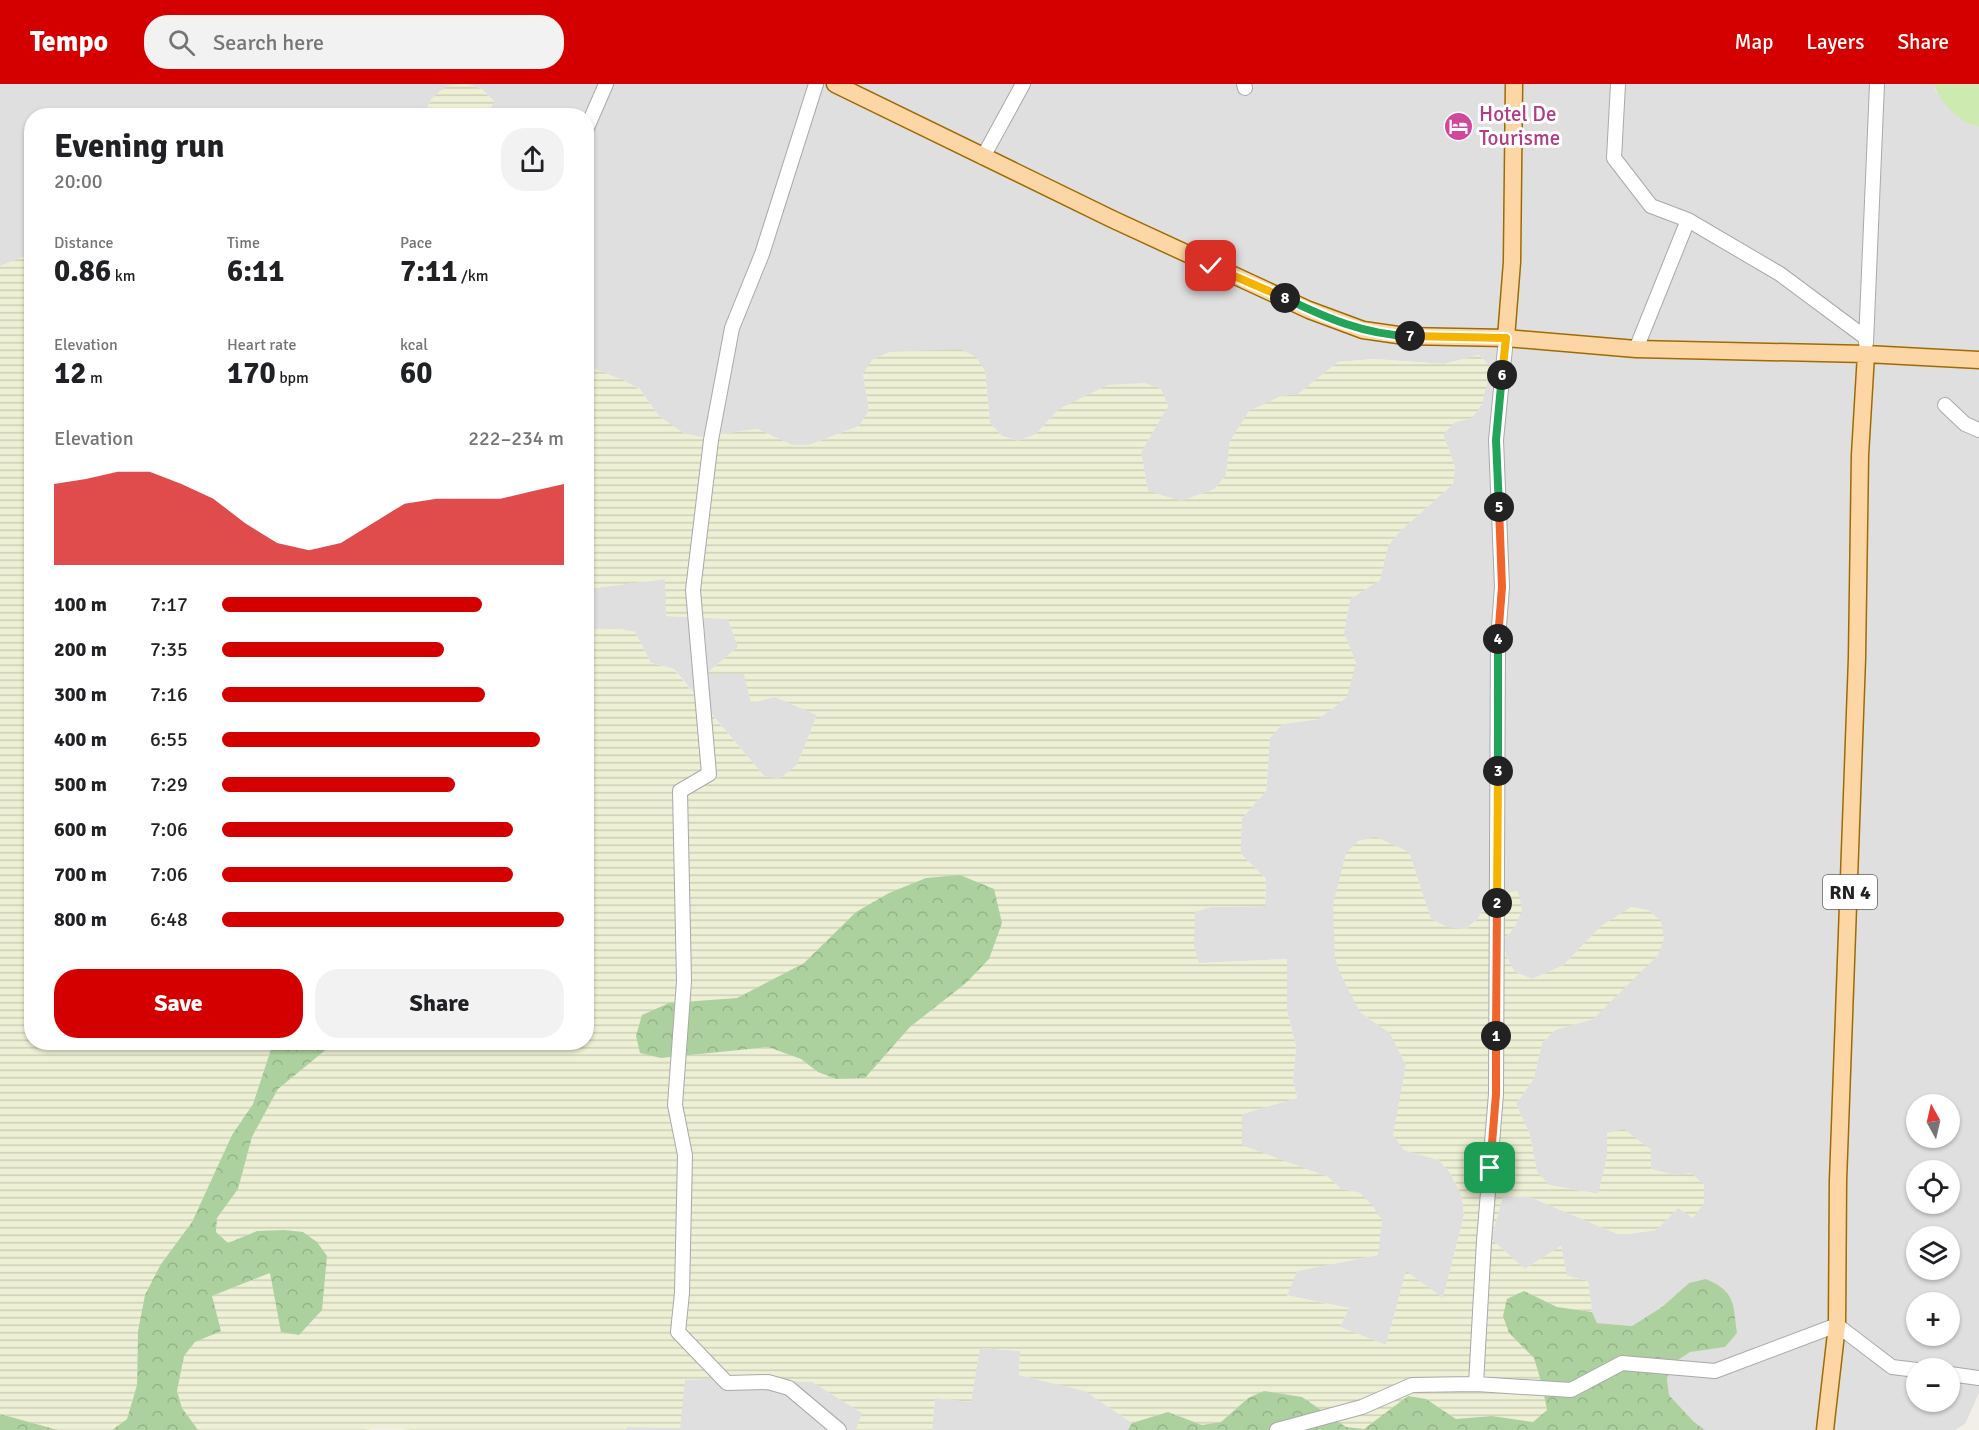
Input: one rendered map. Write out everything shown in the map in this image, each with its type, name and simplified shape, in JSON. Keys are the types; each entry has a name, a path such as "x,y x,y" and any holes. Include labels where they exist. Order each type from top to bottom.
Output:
{"main road":[{"path":"835,84 1211,266 1309,310 1363,330 1406,336 1506,338 1636,350 1866,346 1979,360"},
{"path":"1506,338 1512,262 1514,84"},
{"name":"RN 4","path":"1825,1430 1837,1325 1838,1181 1856,682 1860,455 1866,346"}],"street":[{"path":"594,112 606,84"},
{"path":"816,84 762,254 732,328 711,440 693,590 709,774 680,791 684,981 675,1105 685,1155 682,1293 678,1332 727,1383 768,1382 789,1388 838,1430"},
{"path":"983,157 1023,84"},
{"path":"1618,84 1614,158 1651,206 1688,220 1780,274 1866,346"},
{"path":"1866,346 1877,84"},
{"path":"1636,350 1688,220"},
{"path":"1476,1384 1484,1241 1496,1094 1498,639 1502,587 1496,440 1506,338"},
{"path":"1945,405 1965,424 1979,430"},
{"path":"1277,1430 1362,1407 1412,1385 1476,1384 1571,1390 1622,1363 1715,1371 1837,1325 1892,1367 1906,1369"},
{"path":"1960,1375 1979,1378"}],"shaded area":[{"path":"0,84 462,84 447,86 432,98 427,108 24,108 24,257 0,266"},
{"path":"466,84 1934,84 1936,91 1974,126 1979,127 1979,1393 1965,1424 1955,1430 1705,1430 1693,1421 1669,1395 1667,1378 1675,1362 1690,1351 1725,1347 1689,1283 1662,1307 1632,1326 1597,1323 1592,1312 1588,1281 1567,1276 1561,1246 1525,1269 1491,1239 1503,1196 1530,1197 1620,1235 1656,1230 1678,1208 1674,1175 1650,1169 1607,1133 1607,1157 1599,1194 1549,1185 1537,1172 1530,1135 1516,1104 1534,1078 1542,1043 1555,1030 1593,1019 1601,926 1564,965 1532,979 1515,972 1506,956 1504,939 1515,927 1486,903 1478,919 1465,929 1447,927 1431,919 1409,852 1360,1012 1390,1033 1406,1065 1394,1135 1404,1150 1439,1160 1451,1174 1462,1197 1464,1215 1443,1299 1406,1272 1386,1345 1340,1327 1349,1308 1286,1295 1297,1271 1378,1255 1360,1193 1341,1189 1328,1177 1242,1146 1242,1114 1297,1098 1293,1081 1296,1047 1287,1010 1287,959 1199,963 1194,947 1194,912 1211,907 1265,906 1266,879 1241,854 1241,836 1242,818 1266,791 1270,738 1282,724 1319,719 1356,663 1344,633 1350,599 1380,580 1388,546 1399,532 1453,484 1455,467 1443,434 1455,422 1472,418 1491,367 1479,355 1444,364 1374,359 1338,362 1298,394 1281,396 1230,441 1226,475 1215,489 1181,501 1148,492 1141,452 1168,406 1059,409 1036,434 1018,441 1002,436 990,423 985,371 864,374 869,411 859,426 809,445 792,445 757,429 700,437 683,433 659,416 639,388 594,369 594,108 490,108 494,101 482,89"},
{"path":"666,579 667,616 728,619 738,647 707,673 744,674 775,697 817,715 797,765 779,780 764,776 674,669 651,663 635,632 614,628 594,629 594,588"},
{"path":"979,1348 1020,1351 1019,1375 1085,1391 1132,1423 1128,1430 932,1430 935,1398 971,1402"},
{"path":"726,1378 812,1382 863,1413 856,1430 626,1430 626,1427 680,1428 684,1380"}],"green space":[{"path":"466,84 482,89 494,102 491,108 427,108 432,98 447,86"},
{"path":"1934,84 1979,84 1979,127 1958,117 1946,105"},
{"path":"24,257 24,1050 271,1050 253,1104 232,1135 192,1222 161,1264 138,1331 137,1385 127,1419 112,1430 58,1430 0,1414 0,266"},
{"path":"960,349 976,357 985,371 990,423 1002,436 1018,441 1036,434 1059,409 1108,385 1145,383 1161,389 1168,406 1141,452 1148,491 1181,501 1215,489 1226,475 1230,441 1249,411 1281,396 1298,394 1338,362 1374,359 1444,364 1479,355 1491,367 1482,404 1472,418 1455,422 1443,434 1455,467 1453,484 1399,532 1388,546 1380,580 1350,599 1344,633 1356,663 1347,697 1319,719 1282,724 1270,738 1266,791 1242,818 1241,836 1241,854 1266,879 1265,906 1211,907 1195,912 1194,946 1199,963 1287,959 1287,1010 1296,1048 1293,1081 1297,1098 1242,1114 1242,1145 1328,1177 1341,1189 1360,1193 1382,1220 1378,1255 1297,1271 1287,1296 1349,1308 1340,1327 1386,1345 1406,1271 1443,1298 1464,1215 1462,1197 1451,1174 1439,1160 1404,1150 1393,1135 1406,1065 1390,1033 1360,1012 1335,958 1333,905 1346,853 1358,841 1376,837 1409,852 1431,919 1447,927 1466,929 1478,919 1486,903 1500,893 1518,891 1522,910 1515,927 1504,939 1506,956 1515,972 1532,979 1564,965 1601,926 1631,907 1648,910 1661,921 1664,938 1658,955 1593,1019 1555,1030 1542,1043 1534,1078 1516,1104 1530,1135 1537,1172 1549,1185 1598,1194 1607,1157 1607,1133 1624,1129 1651,1150 1651,1169 1674,1175 1691,1173 1704,1185 1704,1203 1693,1218 1678,1208 1656,1230 1620,1235 1530,1197 1503,1196 1491,1239 1525,1269 1561,1246 1567,1276 1588,1281 1592,1312 1557,1307 1524,1291 1509,1333 1534,1358 1542,1385 1547,1410 1533,1422 1492,1416 1456,1419 1426,1399 1408,1396 1364,1429 1345,1427 1302,1397 1247,1398 1221,1422 1202,1425 1168,1412 1132,1423 1085,1391 1019,1375 1020,1351 980,1348 971,1402 935,1398 932,1430 856,1430 862,1413 812,1382 726,1378 685,1380 680,1428 412,1430 381,1427 365,1430 198,1430 182,1408 177,1391 184,1355 195,1342 212,1296 271,1273 299,1335 257,1231 228,1243 216,1232 217,1218 238,1189 252,1137 278,1089 325,1050 594,1050 594,629 614,628 635,632 651,663 673,669 764,776 779,779 797,765 817,715 775,697 751,703 744,674 706,674 738,647 728,619 666,616 665,579 594,588 594,369 639,389 659,416 683,433 700,437 757,429 792,445 809,445 859,426 869,411 863,374 872,360 889,352","holes":["856,912 966,983 910,1027 865,1078 818,1072 801,1059 768,1047 661,1058 669,1003 737,998 804,963"]},
{"path":"960,875 994,889 1002,923 989,959 966,983 910,1027 865,1078 836,1079 818,1072 801,1059 768,1047 661,1058 640,1053 636,1036 642,1015 669,1003 737,998 804,963 856,912 889,893 926,878"},
{"path":"271,1050 325,1050 278,1089 252,1137 238,1189 217,1218 216,1232 228,1243 257,1231 284,1230 303,1232 317,1242 327,1256 322,1310 299,1335 281,1332 270,1273 212,1296 221,1331 195,1342 184,1356 177,1391 182,1408 198,1430 112,1430 127,1419 137,1385 138,1331 145,1295 161,1264 192,1222 232,1135 253,1104"},
{"path":"1706,1279 1728,1294 1733,1307 1737,1333 1725,1347 1690,1352 1675,1362 1667,1378 1669,1395 1693,1421 1705,1430 1128,1430 1132,1423 1168,1412 1202,1425 1221,1422 1248,1398 1264,1391 1302,1397 1346,1427 1364,1429 1408,1396 1426,1399 1456,1419 1492,1416 1533,1422 1547,1410 1542,1385 1534,1358 1509,1333 1503,1316 1507,1299 1524,1291 1557,1307 1592,1312 1597,1323 1632,1326 1662,1307 1689,1283"},
{"path":"0,1414 58,1430 0,1430"}],"place":[{"name":"Hotel De Tourisme","path":"1458,126"}],"route":[{"path":"1211,266 1309,310 1363,330 1406,336 1506,338 1496,440 1502,587 1498,639 1496,1094 1490,1168"}]}
